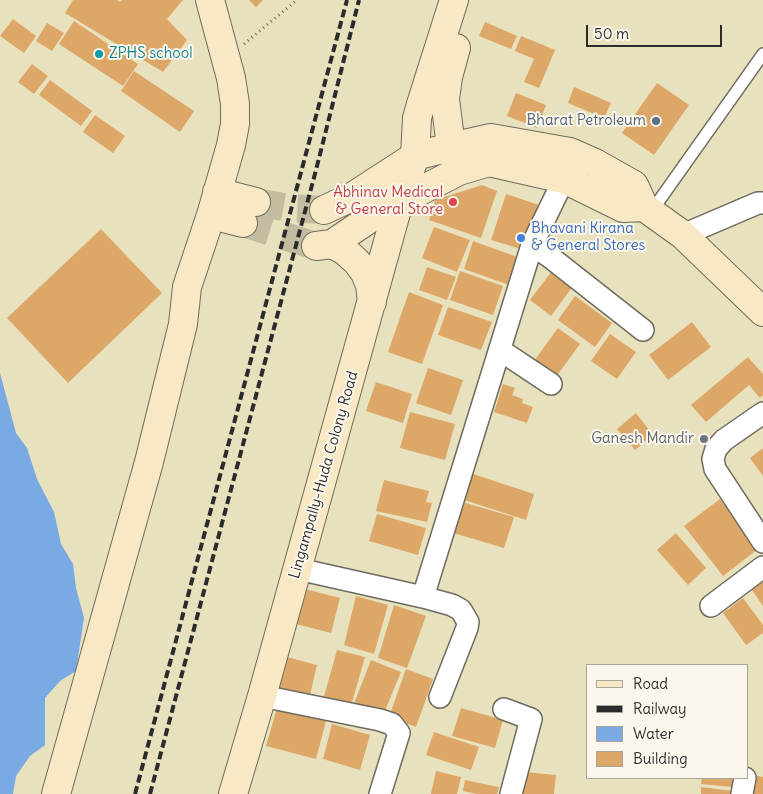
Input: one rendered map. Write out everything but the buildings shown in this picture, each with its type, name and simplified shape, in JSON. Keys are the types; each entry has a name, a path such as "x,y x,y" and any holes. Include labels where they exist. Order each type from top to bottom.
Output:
{"street":[{"path":"210,0 232,78 235,104 235,124 231,146 231,208"},
{"path":"56,794 149,462 183,324 200,291 231,208 244,154 248,130 247,89 224,0"},
{"name":"Lingampally-Huda Colony Road","path":"233,794 298,569 399,202 415,156 421,104 454,0"},
{"path":"451,147 445,99 448,77 467,0"},
{"path":"324,210 352,197 415,156 451,147 491,138 570,152 595,163 634,185 647,210 683,235 763,312"},
{"path":"423,597 532,245 564,180 570,152"},
{"path":"372,304 370,284 365,274 351,257 324,245 381,211 459,171 489,162 564,180 623,208 647,210"},
{"path":"683,235 763,202"},
{"path":"532,245 643,330"},
{"path":"500,350 551,384"},
{"path":"763,413 724,440 716,449 712,459 715,469 763,542"},
{"path":"711,606 763,567"},
{"path":"298,569 423,597 452,605 461,610 468,622 468,628 440,697"},
{"path":"262,696 392,724 399,733 380,794"},
{"path":"504,709 531,719 511,794"},
{"path":"742,794 744,779"}],"lane":[{"path":"647,210 763,54"}],"path":[{"path":"238,49 297,0"}],"water":[{"path":"0,373 16,433 27,448 37,479 54,512 61,544 73,564 76,588 84,618 76,671 60,681 45,698 45,745 30,756 16,776 13,794 0,794"}],"tunnel":[{"path":"256,202 289,208 324,210"},
{"path":"243,223 316,246"}],"railway":[{"path":"135,794 347,0"},
{"path":"150,794 316,170 359,0"}],"place":[{"name":"ZPHS school","path":"99,54"},
{"name":"Bharat Petroleum","path":"656,121"},
{"name":"Abhinav Medical & General Store","path":"453,202"},
{"name":"Bhavani Kirana & General Stores","path":"521,238"},
{"name":"Ganesh Mandir","path":"704,439"}]}
